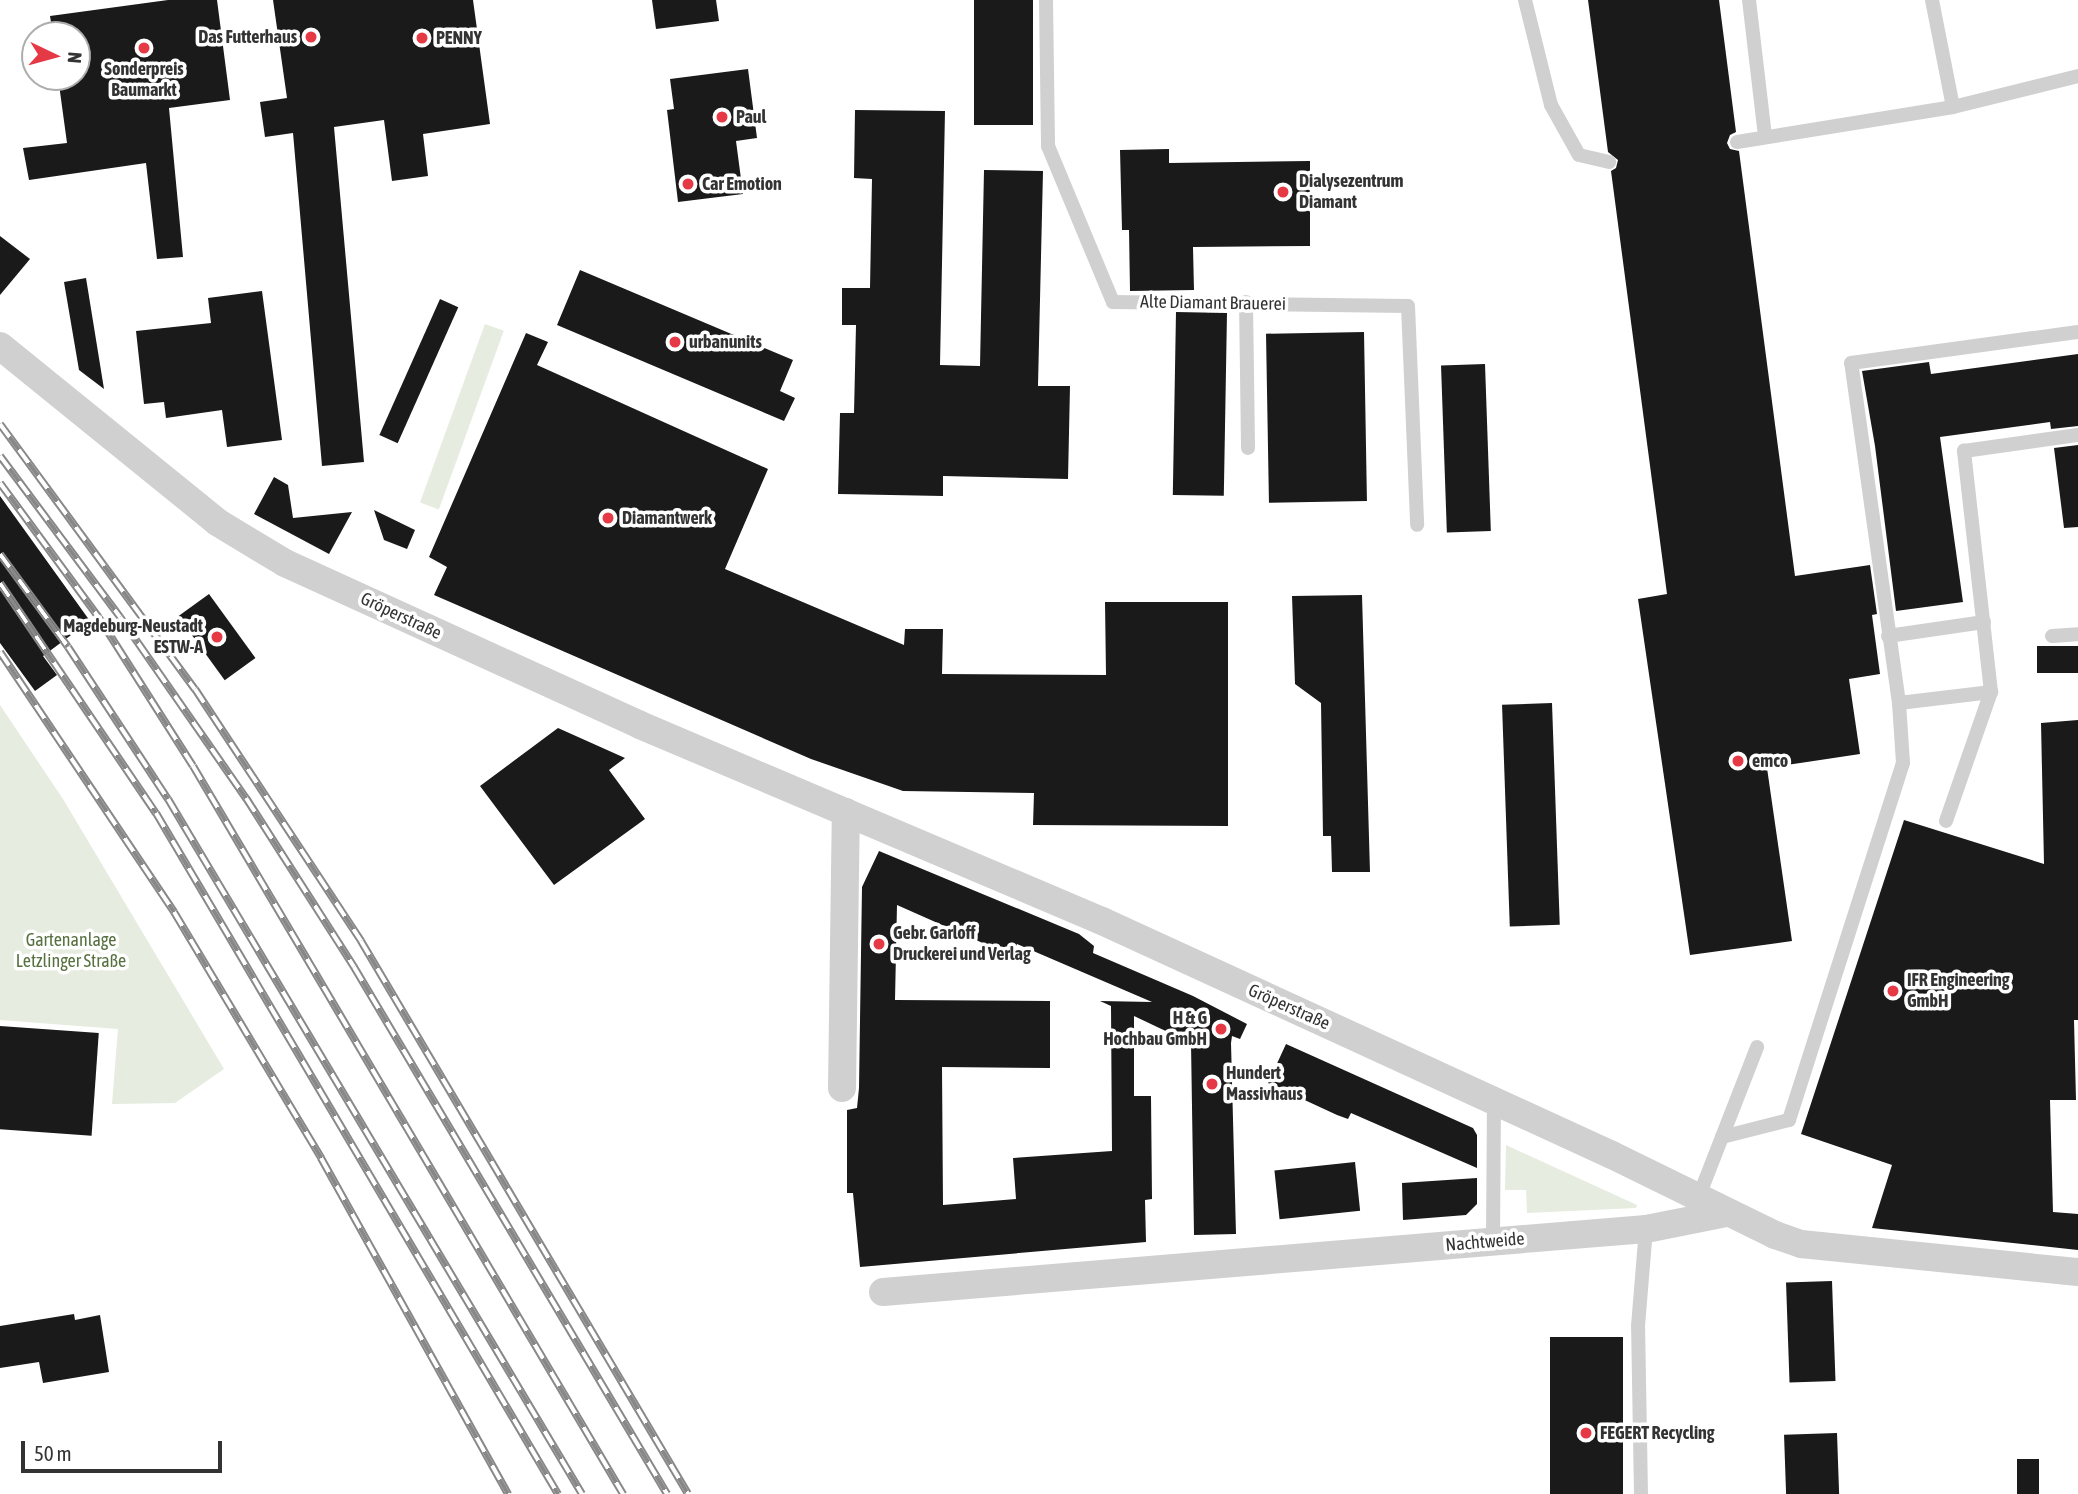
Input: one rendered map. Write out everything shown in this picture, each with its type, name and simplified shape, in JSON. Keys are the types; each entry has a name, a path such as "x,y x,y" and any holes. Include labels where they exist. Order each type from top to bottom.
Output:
{"street":[{"name":"Gröperstraße","path":"0,346 206,513 256,548 640,726 1102,920 1699,1196 1727,1213"},
{"path":"842,1088 846,812"},
{"path":"1727,1213 1801,1244 2078,1272"},
{"name":"Nachtweide","path":"883,1292 1646,1229 1727,1213"}],"lane":[{"name":"Alte Diamant Brauerei","path":"1046,0 1048,146 1113,302 1408,306 1417,525"},
{"path":"1525,0 1552,105 1579,155 1609,162"},
{"path":"1749,0 1765,137"},
{"path":"1932,0 1953,107"},
{"path":"1737,142 1953,107 2078,76"},
{"path":"1246,302 1248,447"},
{"path":"1723,1137 1789,1119 1903,763 1899,704 1851,363 2078,332"},
{"path":"1946,821 1991,692 1965,451 2078,435"},
{"path":"1888,636 1984,622"},
{"path":"2052,636 2078,634"},
{"path":"1899,704 1991,692"},
{"path":"1699,1196 1757,1048"},
{"path":"1493,1241 1494,1101"},
{"path":"1642,1494 1638,1326 1646,1229"}],"green space":[{"path":"485,324 504,331 439,509 420,503"},
{"name":"Gartenanlage Letzlinger Straße","path":"0,705 63,799 224,1069 175,1103 112,1104 118,1029 0,1020"},
{"path":"1506,1145 1637,1205 1636,1208 1527,1213 1526,1190 1505,1190"}],"building":[{"path":"168,0 217,0 230,100 169,108 183,257 157,259 146,163 29,180 23,148 67,143 60,91 91,91 91,21 51,21 50,16"},
{"path":"273,0 473,0 490,124 423,134 428,176 392,181 384,120 334,127 364,462 322,466 293,133 265,137 260,102 287,98"},
{"path":"652,0 716,0 719,21 656,29"},
{"path":"974,0 1033,0 1033,125 974,125"},
{"path":"1588,0 1719,0 1736,132 1730,135 1727,143 1730,149 1739,151 1795,576 1870,565 1877,614 1872,615 1880,674 1849,679 1860,754 1767,768 1792,941 1690,955 1638,599 1667,594 1611,171 1616,168 1618,160 1608,152"},
{"path":"748,69 757,138 736,141 743,194 678,202 667,110 674,109 670,79"},
{"path":"855,110 945,111 940,365 980,366 984,170 1043,171 1038,386 1070,386 1068,479 943,476 943,496 838,494 840,413 854,413 856,325 842,325 842,288 870,288 872,179 854,178"},
{"path":"1169,149 1169,163 1310,161 1310,246 1193,247 1194,290 1130,291 1129,230 1122,230 1120,150"},
{"path":"0,236 30,259 0,295"},
{"name":"urbanunits","path":"580,270 793,360 780,391 795,398 784,421 557,325"},
{"path":"86,278 104,389 79,370 64,282"},
{"path":"262,291 282,440 227,447 222,410 166,418 164,402 144,404 136,331 211,323 208,298"},
{"path":"440,299 458,307 398,443 379,435"},
{"path":"1176,312 1227,313 1224,496 1173,495"},
{"path":"1364,332 1367,501 1269,503 1266,334"},
{"path":"526,333 548,342 537,365 768,469 725,569 904,645 905,629 943,629 942,674 1106,675 1105,602 1228,602 1228,826 1033,825 1034,793 903,791 811,759 434,595 447,567 429,557"},
{"path":"2078,354 2078,426 2051,429 2050,422 1940,437 1963,602 1896,611 1875,446 1862,371 1929,362 1931,374"},
{"path":"1485,364 1491,531 1447,532 1441,366"},
{"path":"2078,445 2078,527 2064,528 2054,448"},
{"path":"274,477 288,485 293,518 352,512 329,554 254,514"},
{"path":"0,496 90,621 43,656 57,675 35,691 0,643"},
{"path":"374,510 415,530 407,549 384,540"},
{"name":"Magdeburg-Neustadt ESTW-A","path":"209,594 255,658 225,680 178,616"},
{"path":"1362,595 1370,872 1332,872 1331,836 1323,836 1321,703 1295,684 1292,596"},
{"path":"2037,646 2078,646 2078,673 2037,673"},
{"path":"1552,703 1560,925 1510,927 1502,705"},
{"path":"2078,720 2078,1020 2074,1020 2076,1100 2050,1100 2053,1212 2078,1214 2078,1250 1872,1228 1892,1165 1801,1134 1904,820 2044,864 2041,723"},
{"path":"558,728 625,758 609,770 645,819 554,885 480,786"},
{"path":"879,851 1079,934 1094,946 1093,953 1193,996 1247,1024 1240,1039 1232,1036 1231,1043 1236,1234 1194,1235 1191,1043 1134,1016 1134,1096 1151,1096 1152,1199 1145,1200 1146,1242 860,1267 853,1193 847,1193 847,1110 857,1108 859,1088 862,887","holes":["897,905 1012,956 1017,944 1152,1002 1100,1001 1111,1006 1112,1151 1013,1158 1016,1199 943,1205 942,1067 1050,1068 1050,1001 895,1000"]},
{"path":"0,1026 99,1033 92,1136 0,1129"},
{"path":"1286,1044 1473,1128 1477,1135 1477,1168 1351,1113 1348,1119 1337,1115 1268,1083"},
{"path":"1355,1162 1360,1211 1280,1219 1274,1170"},
{"path":"1477,1178 1477,1204 1466,1215 1403,1220 1402,1183"},
{"path":"1832,1281 1835,1381 1790,1383 1786,1283"},
{"path":"74,1314 75,1320 100,1315 109,1372 43,1383 39,1362 0,1368 0,1326"},
{"name":"FEGERT Recycling","path":"1550,1337 1623,1337 1623,1494 1550,1494"},
{"path":"1837,1433 1839,1494 1786,1494 1784,1435"},
{"path":"2017,1459 2039,1459 2039,1494 2017,1494"}],"railway":[{"path":"0,424 195,689 361,941 688,1494"},
{"path":"0,456 120,617 246,798 354,967 667,1494"},
{"path":"0,483 99,618 193,766 623,1494"},
{"path":"0,554 68,647 168,799 582,1494"},
{"path":"0,583 156,813 558,1494"},
{"path":"0,652 174,912 321,1158 508,1494"}],"place":[{"name":"Das Futterhaus","path":"311,37"},
{"name":"PENNY","path":"422,38"},
{"name":"Sonderpreis Baumarkt","path":"144,48"},
{"name":"Paul","path":"722,117"},
{"name":"Car Emotion","path":"688,184"},
{"name":"Dialysezentrum Diamant","path":"1283,192"},
{"name":"urbanunits","path":"675,342"},
{"name":"Diamantwerk","path":"608,518"},
{"name":"Magdeburg-Neustadt ESTW-A","path":"217,637"},
{"name":"emco","path":"1738,761"},
{"name":"Gebr. Garloff Druckerei und Verlag","path":"879,944"},
{"name":"IFR Engineering GmbH","path":"1893,991"},
{"name":"H & G Hochbau GmbH","path":"1221,1029"},
{"name":"Hundert Massivhaus","path":"1212,1084"},
{"name":"FEGERT Recycling","path":"1586,1433"}]}
